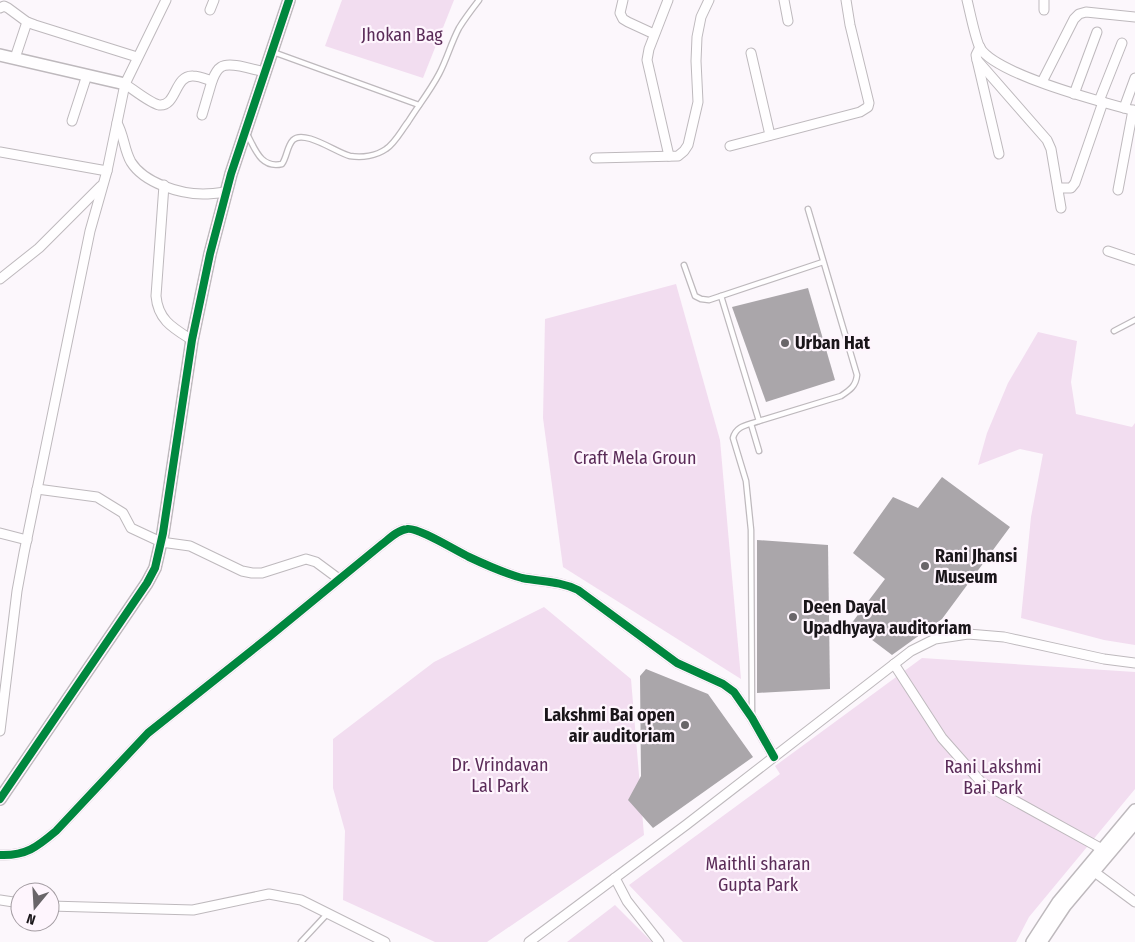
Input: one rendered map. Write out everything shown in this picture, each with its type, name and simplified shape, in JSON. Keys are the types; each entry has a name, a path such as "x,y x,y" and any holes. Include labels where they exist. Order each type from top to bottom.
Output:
{"street":[{"path":"0,731 4,662 90,231 107,171 125,84 164,3 155,0"},
{"path":"210,10 214,0"},
{"path":"0,799 71,698 155,568 162,542 192,340 210,254 245,130 289,0"},
{"path":"623,0 620,14 623,19 654,34"},
{"path":"668,0 654,34 648,60 669,156"},
{"path":"595,158 678,156 684,151 688,145 698,102 697,37 701,17 709,0"},
{"path":"784,0 788,21"},
{"path":"730,146 860,112 868,107 869,103 850,25 846,0"},
{"path":"967,0 980,47 989,58 1002,66 1074,94 1131,110"},
{"path":"1044,0 1044,10"},
{"path":"0,8 4,6 8,8 27,22 137,57"},
{"path":"1042,82 1074,19 1079,14 1086,12 1135,17"},
{"path":"15,58 27,22"},
{"path":"1074,94 1097,32"},
{"path":"1058,188 1071,188 1074,183 1122,43"},
{"path":"980,47 976,55 999,154"},
{"path":"751,53 770,135"},
{"path":"0,54 125,84 155,104 162,105 167,103 181,81 187,77 193,76 212,81"},
{"path":"977,60 1047,140 1052,149 1061,208"},
{"path":"202,115 216,72 225,65 232,64 265,72"},
{"path":"72,121 87,75"},
{"path":"1118,190 1135,78"},
{"path":"117,123 122,132 127,154 132,164 141,173 164,185 193,194 226,192"},
{"path":"0,152 107,171"},
{"path":"0,279 39,248 103,184"},
{"path":"164,185 156,296 157,307 173,328 192,340"},
{"path":"1108,251 1135,260"},
{"path":"37,489 97,497 123,513 131,528 162,542 190,546 242,571 252,573 272,571 306,559 316,562 339,579"},
{"path":"0,855 27,852 39,845 56,831 148,733 339,579 399,532 407,529 415,530 492,568 524,578 565,584 578,590 677,663 723,684 734,692 752,718 774,757"},
{"path":"0,532 27,540"},
{"path":"529,942 911,651 935,639 968,634 1004,637 1135,663"},
{"path":"894,664 942,738 981,782 1102,849"},
{"path":"1041,942 1091,870 1102,849 1135,810"},
{"path":"1032,942 1058,902 1135,823"},
{"path":"1091,870 1135,902"},
{"path":"615,878 627,901 659,942"},
{"path":"60,906 193,910 269,894 302,900 385,942"}],"lane":[{"path":"245,130 259,156 267,163 275,166 282,164 286,159 290,144 300,136 349,156 363,157 375,155 387,148 395,140 419,105 439,74 458,30 479,0"},
{"path":"272,51 419,105"},
{"path":"752,718 751,530 746,481 733,438 734,432 738,428 841,396 856,383 856,375 808,209"},
{"path":"684,265 695,296 709,300 824,262"},
{"path":"721,296 760,421"},
{"path":"1114,331 1135,320"},
{"path":"751,424 758,451"},
{"path":"301,942 328,913"}],"green space":[{"name":"Jhokan Bag","path":"342,0 454,0 423,78 325,46"},
{"name":"Craft Mela Groun","path":"676,284 720,440 741,679 563,567 543,418 545,319"},
{"path":"1038,332 1077,341 1071,382 1076,414 1132,427 1135,423 1135,645 1104,640 1021,618 1031,517 1043,454 1020,449 978,465 987,433 1008,383"},
{"name":"Dr. Vrindavan Lal Park","path":"544,607 631,679 644,835 487,942 435,942 343,900 345,831 333,788 333,739 434,662"},
{"name":"Rani Lakshmi Bai Park","path":"922,658 1135,672 1135,789 1029,917 1016,942 683,942 629,885 780,774 775,766"},
{"path":"615,905 652,942 567,942"}],"building":[{"name":"Urban Hat","path":"808,288 835,380 766,402 732,307"},
{"name":"Rani Jhansi Museum","path":"942,477 1010,527 942,619 892,655 851,624 885,579 853,553 893,497 918,508"},
{"name":"Deen Dayal Upadhyaya auditoriam","path":"757,540 828,545 830,689 757,693"},
{"name":"Lakshmi Bai open air auditoriam","path":"646,669 708,694 753,757 653,828 628,800 641,776 640,676"}],"cycle path":[{"path":"0,799 147,583 155,568 163,533 192,340 210,254 231,174 289,0"},
{"path":"0,855 24,852 37,846 49,837 148,733 390,538 400,531 407,529 428,535 469,557 509,574 564,585 578,590 677,663 723,684 734,692 752,718 774,757"}],"place":[{"name":"Urban Hat","path":"785,343"},
{"name":"Rani Jhansi Museum","path":"925,566"},
{"name":"Deen Dayal Upadhyaya auditoriam","path":"793,617"},
{"name":"Lakshmi Bai open air auditoriam","path":"685,725"}],"park label":[{"name":"Maithli sharan Gupta Park","path":"758,874"}]}
